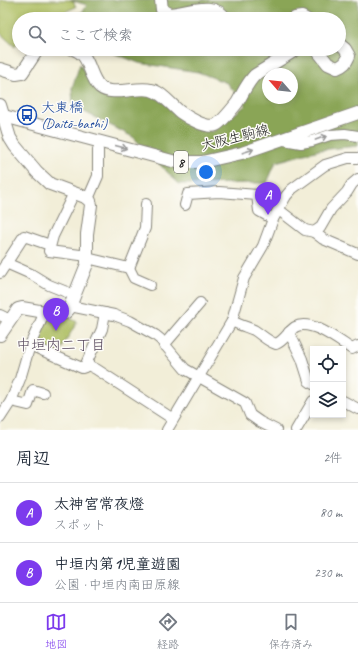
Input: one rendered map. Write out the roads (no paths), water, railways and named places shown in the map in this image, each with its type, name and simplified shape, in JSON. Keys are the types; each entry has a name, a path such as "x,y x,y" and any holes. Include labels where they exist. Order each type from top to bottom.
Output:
{"main road":[{"path":"161,0 162,10 166,12"},
{"path":"179,12 195,7 205,6 220,10 221,12"},
{"path":"322,56 328,64 337,68 344,65 347,61 349,56 346,51"},
{"path":"0,69 16,74 22,73 33,56"},
{"path":"84,56 95,82 101,88 107,91 144,89 154,90 187,117 204,124 211,125 216,125 236,105 250,80 255,75 286,56"},
{"path":"0,334 5,318 18,309 22,308 45,312 65,313 85,271 88,257 87,234 91,205 88,199 50,184 33,168 15,146 1,112"},
{"name":"大阪生駒線","path":"1,112 176,162 202,162 242,153 284,140 358,113"}],"street":[{"path":"284,140 301,143 330,135 345,134 358,136"},
{"path":"88,199 98,176 98,150"},
{"path":"167,430 232,321 244,278 263,246 273,219 286,196 292,189 325,165 348,158 358,158"},
{"path":"314,232 320,228 331,209 358,179"},
{"path":"185,204 188,194 218,192 257,195 259,211 273,219"},
{"path":"74,193 50,245 49,251 88,257 129,268"},
{"path":"146,204 145,228 129,268 134,278 150,285"},
{"path":"279,210 305,230 314,232 323,239 358,254"},
{"path":"0,273 24,236 50,245"},
{"path":"6,263 31,274 72,300 130,321 155,335 185,369 245,403 250,415 276,430"},
{"path":"164,345 200,302"},
{"path":"0,418 11,401 20,379 30,345 45,312"},
{"path":"30,345 82,368 85,367 102,329 105,313"},
{"path":"232,321 252,330 276,344 281,342 289,332 299,326 306,325 331,335 352,349 358,346"},
{"path":"289,332 302,359 310,382"},
{"path":"86,364 122,384 174,419"},
{"path":"11,401 28,405 33,390 43,393"},
{"path":"346,403 358,409"},
{"path":"296,430 310,405"}],"place":[{"name":"大東橋 (Daitō-bashi)","path":"27,115"},
{"name":"太神宮常夜燈","path":"268,215"},
{"name":"中垣内第1児童遊園","path":"56,331"}],"district":[{"name":"中垣内二丁目","path":"61,345"}]}
